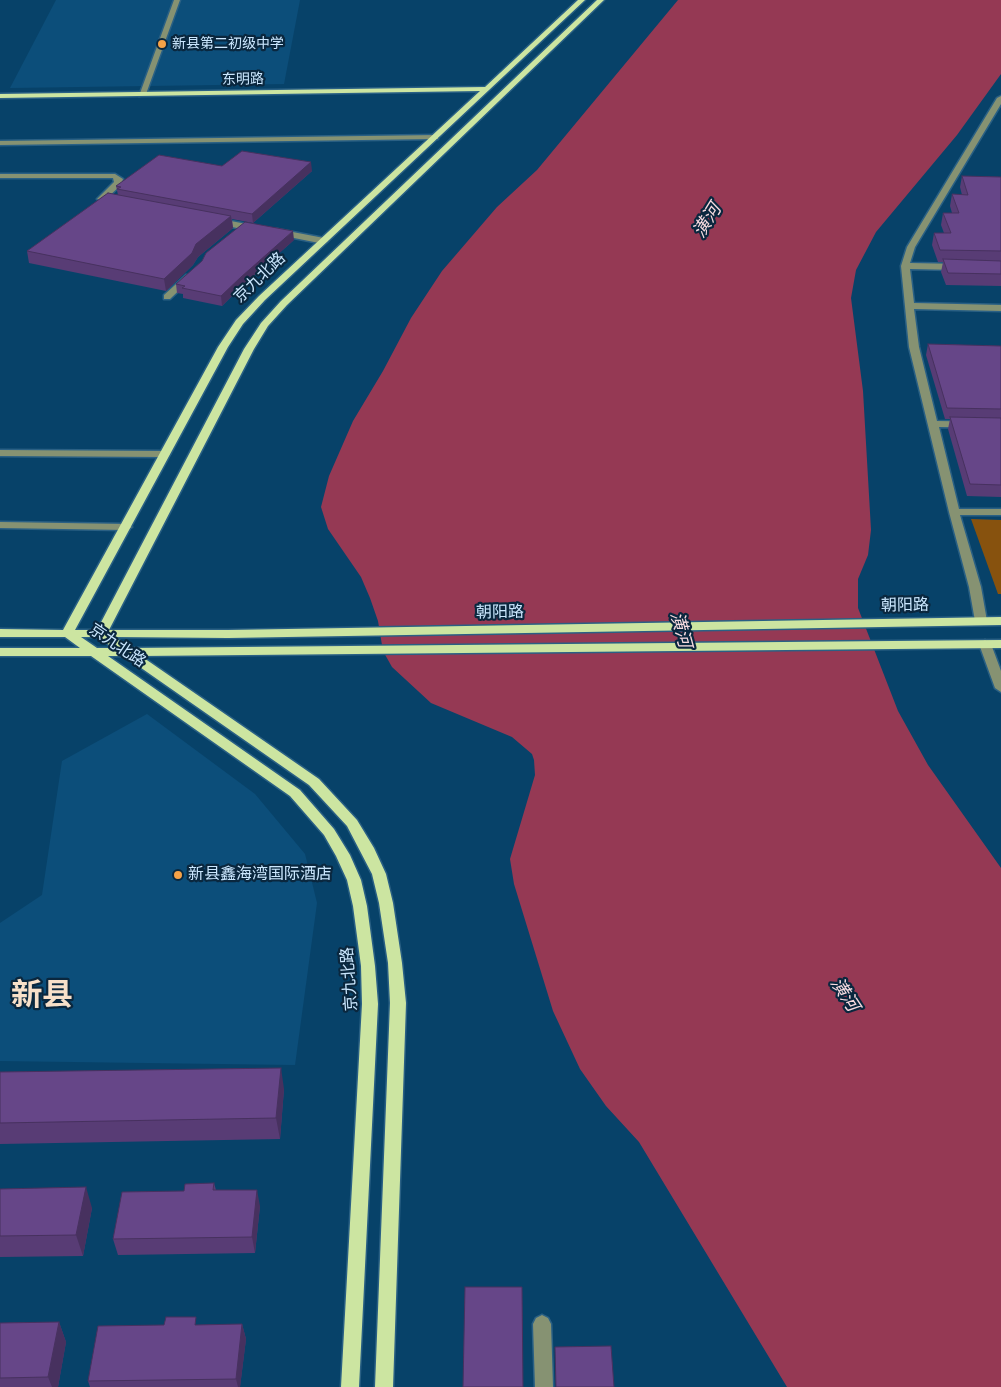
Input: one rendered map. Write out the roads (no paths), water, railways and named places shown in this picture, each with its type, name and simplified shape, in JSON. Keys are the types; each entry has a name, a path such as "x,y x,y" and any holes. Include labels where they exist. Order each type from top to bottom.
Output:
{"main road":[{"name":"京九北路","path":"350,1387 370,1004 368,966 360,906 354,880 343,855 329,832 295,793 67,633 223,347 239,322 262,298 582,0"},
{"name":"京九北路","path":"384,1387 398,1003 394,955 386,903 379,874 367,848 352,823 314,782 101,634 249,349 264,326 284,302 601,0"},
{"name":"东明路","path":"0,96 486,89"},
{"name":"朝阳路","path":"0,633 318,632 1001,621"},
{"path":"0,652 319,651 1001,644"}],"street":[{"path":"142,94 177,0"},
{"path":"981,621 975,587 954,512 933,424 910,306 905,266 911,248 953,182 1001,98"},
{"path":"0,143 435,137"},
{"path":"0,176 115,176 119,179 118,183 101,199 120,203"},
{"path":"205,219 239,229 324,241"},
{"path":"905,266 972,268"},
{"path":"167,297 199,267"},
{"path":"910,306 1001,308"},
{"path":"933,424 1001,425"},
{"path":"0,453 166,454"},
{"path":"954,512 1001,512"},
{"path":"0,526 126,527"},
{"path":"985,644 1001,688"},
{"path":"542,1324 544,1387"}],"water":[{"name":"潢河","path":"678,0 1001,0 1001,74 957,135 876,232 856,270 851,298 863,391 871,530 868,555 858,579 858,608 898,711 928,765 1001,868 1001,1387 787,1387 639,1142 606,1106 580,1069 553,1011 514,884 510,859 535,775 532,754 512,737 431,703 392,667 383,651 378,621 361,577 328,529 321,507 329,476 353,421 383,371 411,318 442,271 497,207 537,170"}],"place":[{"name":"新县第二初级中学","path":"162,44"},
{"name":"新县鑫海湾国际酒店","path":"178,875"}],"district":[{"name":"新县","path":"42,997"}]}
